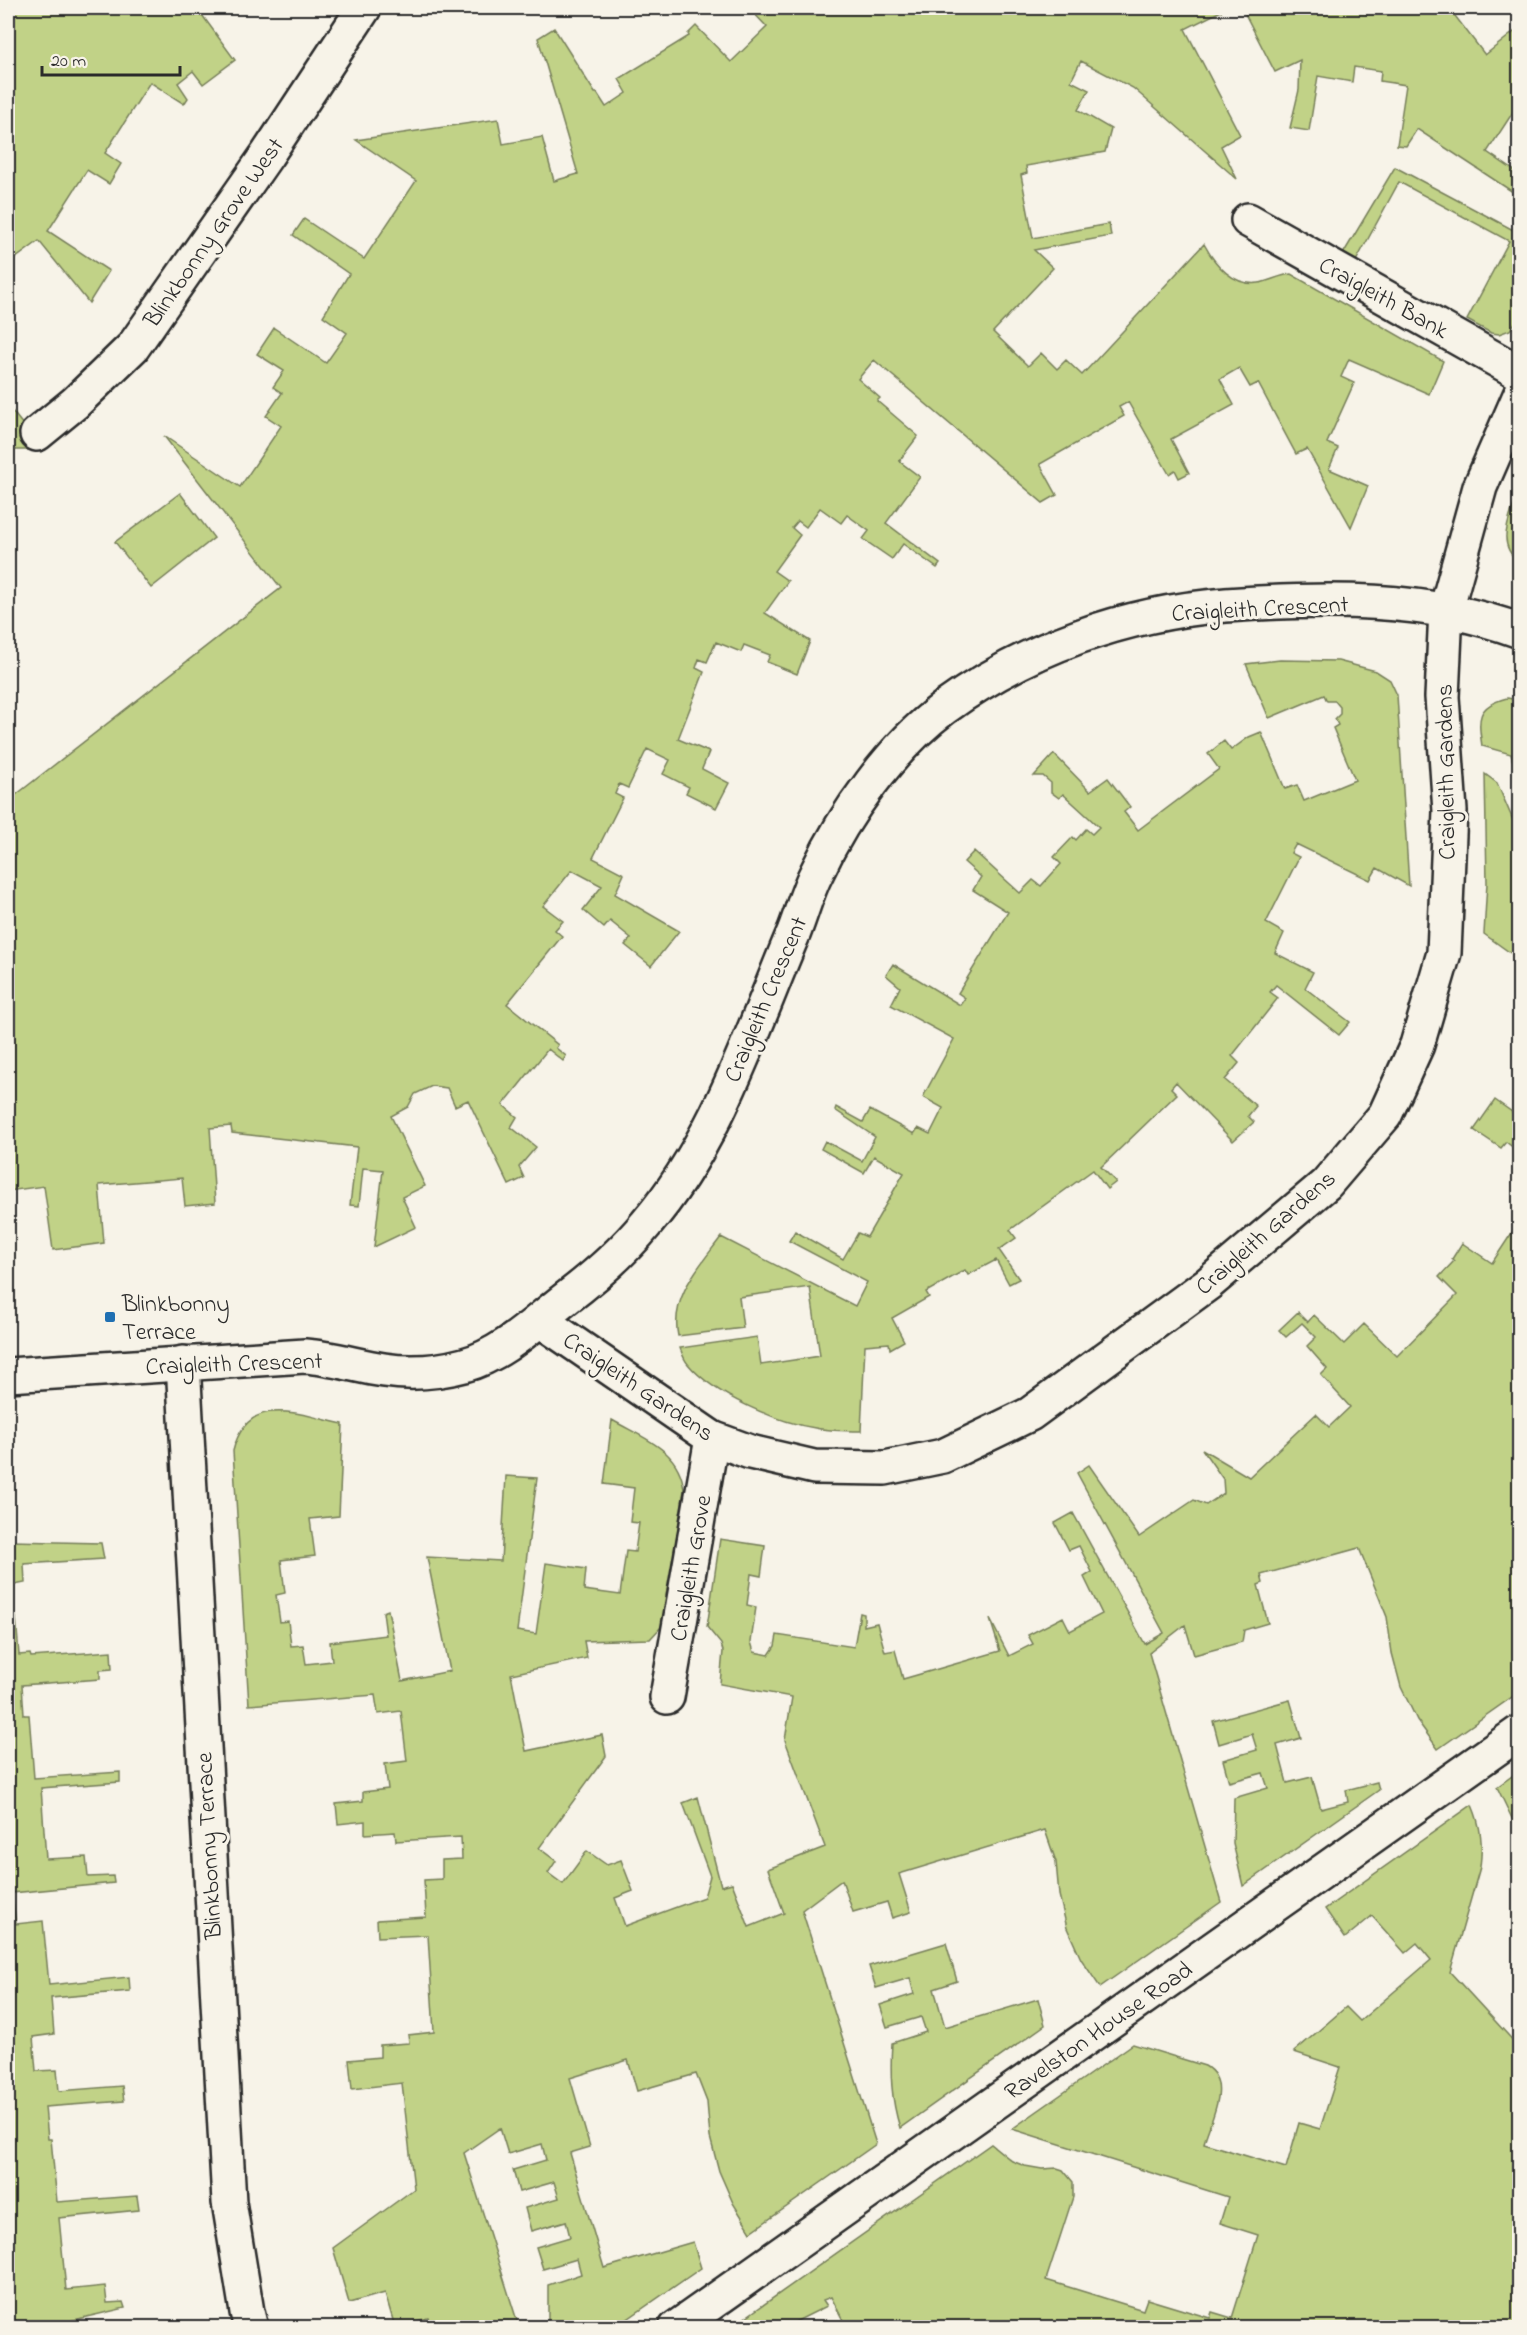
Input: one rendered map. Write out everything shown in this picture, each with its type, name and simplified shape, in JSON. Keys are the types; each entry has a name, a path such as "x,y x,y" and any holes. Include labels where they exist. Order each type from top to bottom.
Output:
{"street":[{"name":"Blinkbonny Grove West","path":"37,434 97,383 134,347 267,155 364,8"},
{"name":"Craigleith Bank","path":"1248,220 1520,373"},
{"name":"Craigleith Gardens","path":"540,1320 712,1438 750,1452 814,1467 885,1468 942,1456 1030,1414 1209,1283 1326,1184 1384,1115 1417,1045 1444,953 1450,811 1442,697 1446,610 1480,488 1520,394"},
{"name":"Craigleith Crescent","path":"8,1375 305,1356 327,1357 394,1371 444,1369 481,1359 508,1344 583,1286 646,1225 678,1180 714,1121 795,929 815,874 837,834 867,789 900,749 943,709 1032,656 1086,634 1134,619 1198,608 1314,601 1389,603 1446,610 1520,631"},
{"name":"Blinkbonny Terrace","path":"183,1363 228,2202 251,2328"},
{"name":"Craigleith Grove","path":"667,1697 712,1438"},
{"name":"Ravelston House Road","path":"676,2328 1520,1732"}],"green space":[{"path":"8,8 197,8 235,60 203,84 193,71 178,83 188,98 184,104 150,82 105,153 121,164 109,184 87,170 48,231 109,271 89,303 39,241 8,264"},
{"path":"749,8 1227,8 1185,29 1240,135 1221,146 1237,179 1133,88 1081,61 1071,81 1089,90 1078,110 1111,129 1105,152 1026,166 1027,173 1021,175 1033,238 1109,224 1111,236 1034,250 1053,268 993,332 1028,366 1041,353 1057,369 1066,360 1082,375 1204,244 1220,267 1241,282 1259,283 1291,274 1443,361 1429,394 1349,359 1341,377 1354,383 1327,443 1338,448 1329,469 1368,486 1351,527 1307,449 1296,454 1258,383 1250,387 1239,368 1220,379 1234,405 1171,439 1189,473 1179,478 1175,470 1169,474 1128,402 1119,407 1124,416 1040,464 1057,495 1043,503 874,360 858,379 880,398 877,401 918,436 899,461 920,477 886,523 940,564 937,568 903,544 892,559 863,539 869,531 847,515 841,523 820,508 806,527 798,521 792,528 800,535 774,571 788,581 765,613 810,641 797,674 767,662 770,655 744,645 741,652 716,642 707,662 699,659 696,668 704,672 678,739 709,752 702,769 729,783 716,808 686,793 689,787 663,774 670,760 647,749 628,788 619,784 615,794 623,798 593,858 624,874 615,894 679,931 651,966 625,945 631,938 610,921 604,928 583,910 602,886 572,870 543,906 563,921 555,930 562,936 507,1004 558,1045 556,1048 566,1056 563,1061 548,1049 503,1105 517,1117 511,1127 536,1147 519,1167 524,1178 509,1185 468,1100 455,1106 447,1088 432,1086 415,1094 408,1107 391,1116 425,1186 402,1197 416,1227 374,1247 383,1170 363,1168 359,1206 350,1205 357,1147 232,1133 231,1126 210,1128 215,1203 185,1206 182,1178 99,1185 104,1243 53,1250 44,1186 8,1191 8,801 281,588 164,436 240,487 281,426 266,416 282,393 273,387 284,371 257,354 274,328 326,363 347,333 323,316 349,274 293,235 304,219 364,259 416,181 356,140 498,119 503,144 542,137 554,181 578,174 538,38 554,28 606,107 627,93 619,79 689,36 688,34 696,26 731,62 767,27"},
{"path":"1242,8 1449,8 1485,55 1519,28 1519,103 1487,152 1519,174 1519,196 1417,129 1406,146 1397,145 1406,85 1380,81 1381,71 1354,67 1352,82 1318,76 1309,131 1290,128 1299,90 1300,60 1275,72"},
{"path":"1395,167 1519,233 1519,317 1510,330 1499,334 1491,333 1467,320 1509,241 1399,182 1356,261 1343,254"},
{"path":"8,406 43,450 8,450"},
{"path":"180,493 214,538 151,588 115,542"},
{"path":"1514,504 1519,506 1519,562 1512,556 1506,542 1507,527"},
{"path":"1280,660 1338,661 1376,671 1390,680 1397,695 1409,886 1377,868 1370,880 1296,844 1291,853 1299,857 1266,923 1284,933 1275,953 1313,972 1305,988 1350,1022 1339,1035 1276,985 1270,992 1278,998 1232,1056 1239,1063 1225,1080 1256,1106 1248,1116 1254,1122 1233,1141 1176,1082 1171,1088 1177,1094 1101,1167 1116,1182 1107,1189 1093,1170 1010,1230 1016,1238 999,1250 1019,1279 1009,1284 996,1260 968,1275 965,1270 926,1292 929,1297 892,1318 904,1341 890,1349 889,1343 865,1345 861,1431 821,1429 782,1420 729,1396 699,1375 687,1362 680,1348 757,1337 761,1365 820,1356 810,1287 739,1297 743,1328 678,1336 678,1308 682,1295 721,1237 855,1306 867,1282 789,1241 795,1231 843,1259 858,1233 867,1237 904,1173 874,1156 864,1173 821,1149 825,1141 862,1161 875,1137 835,1110 836,1107 863,1122 870,1110 914,1134 918,1128 930,1134 943,1108 923,1097 954,1039 891,1005 900,987 886,975 893,964 960,1005 965,998 958,993 1008,912 973,890 981,877 964,862 974,851 1020,893 1033,880 1041,886 1061,864 1054,857 1073,837 1076,840 1086,829 1092,834 1099,827 1063,794 1059,798 1051,792 1051,783 1043,776 1034,776 1054,754 1090,791 1108,778 1130,807 1124,812 1138,830 1219,769 1208,754 1224,741 1231,750 1249,737 1261,732 1285,789 1297,785 1304,801 1355,780 1333,728 1338,725 1335,719 1340,714 1340,707 1335,701 1327,701 1324,695 1269,718 1246,664"},
{"path":"1507,698 1519,700 1519,786 1511,754 1482,746 1481,715 1489,705"},
{"path":"1485,774 1497,783 1519,834 1519,959 1484,934 1487,883"},
{"path":"1495,1100 1519,1117 1519,1152 1506,1142 1501,1148 1474,1130"},
{"path":"1519,1222 1520,1374 1517,1376 1520,1379 1519,1692 1438,1749 1417,1720 1401,1687 1392,1653 1387,1617 1359,1548 1261,1575 1263,1583 1258,1585 1268,1623 1244,1630 1242,1642 1194,1655 1185,1625 1149,1653 1221,1902 1100,1987 1081,1959 1067,1928 1059,1895 1056,1862 1045,1830 899,1874 911,1912 892,1918 887,1902 853,1912 842,1880 802,1910 876,2144 751,2232 733,2203 719,2171 710,2137 707,2102 696,2074 637,2091 628,2060 570,2078 590,2147 570,2153 604,2268 693,2242 701,2268 616,2327 548,2327 548,2285 581,2274 577,2259 543,2269 536,2247 570,2237 566,2221 531,2231 525,2208 559,2198 554,2182 519,2192 513,2170 546,2160 542,2144 508,2154 500,2128 464,2153 519,2327 431,2327 428,2318 395,2327 385,2293 349,2303 333,2248 414,2189 402,2083 352,2089 349,2060 380,2057 380,2045 409,2043 408,2035 434,2032 428,1935 378,1937 377,1920 426,1917 424,1880 442,1879 442,1860 462,1859 461,1837 396,1841 395,1832 365,1834 365,1821 338,1824 336,1804 363,1801 363,1792 388,1789 385,1764 407,1761 401,1711 378,1714 375,1695 249,1705 233,1451 240,1432 250,1420 263,1414 278,1412 310,1416 343,1424 339,1516 310,1519 315,1556 281,1560 285,1593 276,1595 280,1622 288,1621 291,1646 303,1645 306,1664 332,1661 330,1642 386,1635 383,1612 388,1610 402,1681 450,1671 427,1557 501,1561 506,1476 537,1478 517,1631 536,1634 546,1563 586,1569 584,1590 620,1595 626,1551 635,1552 639,1523 630,1522 634,1488 604,1484 612,1420 647,1439 668,1455 681,1476 684,1490 663,1625 650,1639 584,1641 587,1658 511,1674 526,1751 602,1735 606,1756 539,1848 556,1861 548,1873 563,1884 587,1851 607,1865 621,1860 633,1891 615,1898 625,1926 704,1897 710,1876 683,1803 698,1797 721,1886 732,1883 749,1927 784,1913 768,1869 825,1847 785,1740 792,1697 720,1684 723,1651 721,1644 707,1627 720,1539 765,1546 761,1576 751,1574 747,1605 756,1607 751,1642 754,1652 769,1655 775,1646 777,1635 854,1647 860,1613 864,1614 864,1626 877,1623 885,1652 895,1650 903,1679 1000,1651 990,1619 1009,1656 1033,1644 1028,1635 1063,1617 1070,1631 1102,1614 1084,1577 1092,1572 1079,1546 1069,1550 1055,1523 1073,1513 1145,1644 1164,1633 1077,1473 1089,1465 1139,1537 1194,1500 1206,1505 1224,1493 1223,1479 1202,1449 1249,1477 1316,1414 1329,1427 1350,1407 1321,1375 1327,1369 1307,1346 1316,1337 1302,1323 1286,1337 1279,1330 1298,1312 1308,1322 1314,1315 1344,1344 1364,1324 1397,1356 1457,1295 1439,1277 1454,1261 1452,1259 1462,1243 1492,1263"},
{"path":"11,1541 101,1543 104,1559 24,1564 25,1583 14,1585"},
{"path":"16,1617 19,1655 30,1654 31,1657 111,1651 112,1669 100,1670 100,1679 22,1685 24,1715 29,1715 34,1778 120,1772 120,1782 41,1788 46,1859 86,1857 88,1877 113,1876 114,1883 12,1893 16,1924 43,1921 49,1985 129,1977 130,1991 51,1998 54,2034 33,2037 36,2071 57,2070 59,2091 122,2086 124,2101 45,2107 48,2139 51,2139 57,2202 137,2196 139,2210 59,2218 66,2290 105,2286 107,2303 123,2302 125,2308 44,2327 8,2327 8,1618"},
{"path":"1290,1700 1301,1738 1277,1745 1287,1783 1312,1777 1321,1809 1348,1802 1346,1790 1377,1782 1379,1790 1243,1886 1233,1843 1234,1798 1268,1788 1263,1773 1229,1782 1223,1760 1257,1750 1252,1734 1219,1744 1213,1721"},
{"path":"1519,1771 1519,1833 1497,1787"},
{"path":"1472,1805 1481,1835 1480,1867 1450,1972 1519,2047 1519,2327 847,2328 831,2297 823,2300 827,2306 785,2327 732,2327 991,2144 1012,2161 1025,2166 1063,2170 1073,2182 1073,2197 1046,2280 1143,2310 1147,2299 1210,2318 1212,2312 1232,2318 1258,2235 1220,2223 1228,2197 1012,2129 1133,2044 1205,2066 1213,2073 1218,2082 1219,2091 1204,2143 1286,2168 1299,2123 1320,2129 1340,2067 1294,2052 1346,2007 1360,2021 1431,1960 1417,1943 1405,1953 1372,1916 1345,1938 1325,1909"},
{"path":"946,1943 957,1981 934,1989 945,2027 1038,1999 1045,2025 900,2128 892,2086 892,2043 926,2032 921,2017 887,2027 880,2005 914,1994 910,1978 876,1988 869,1966"}],"place":[{"name":"Blinkbonny Terrace","path":"110,1317"}]}
